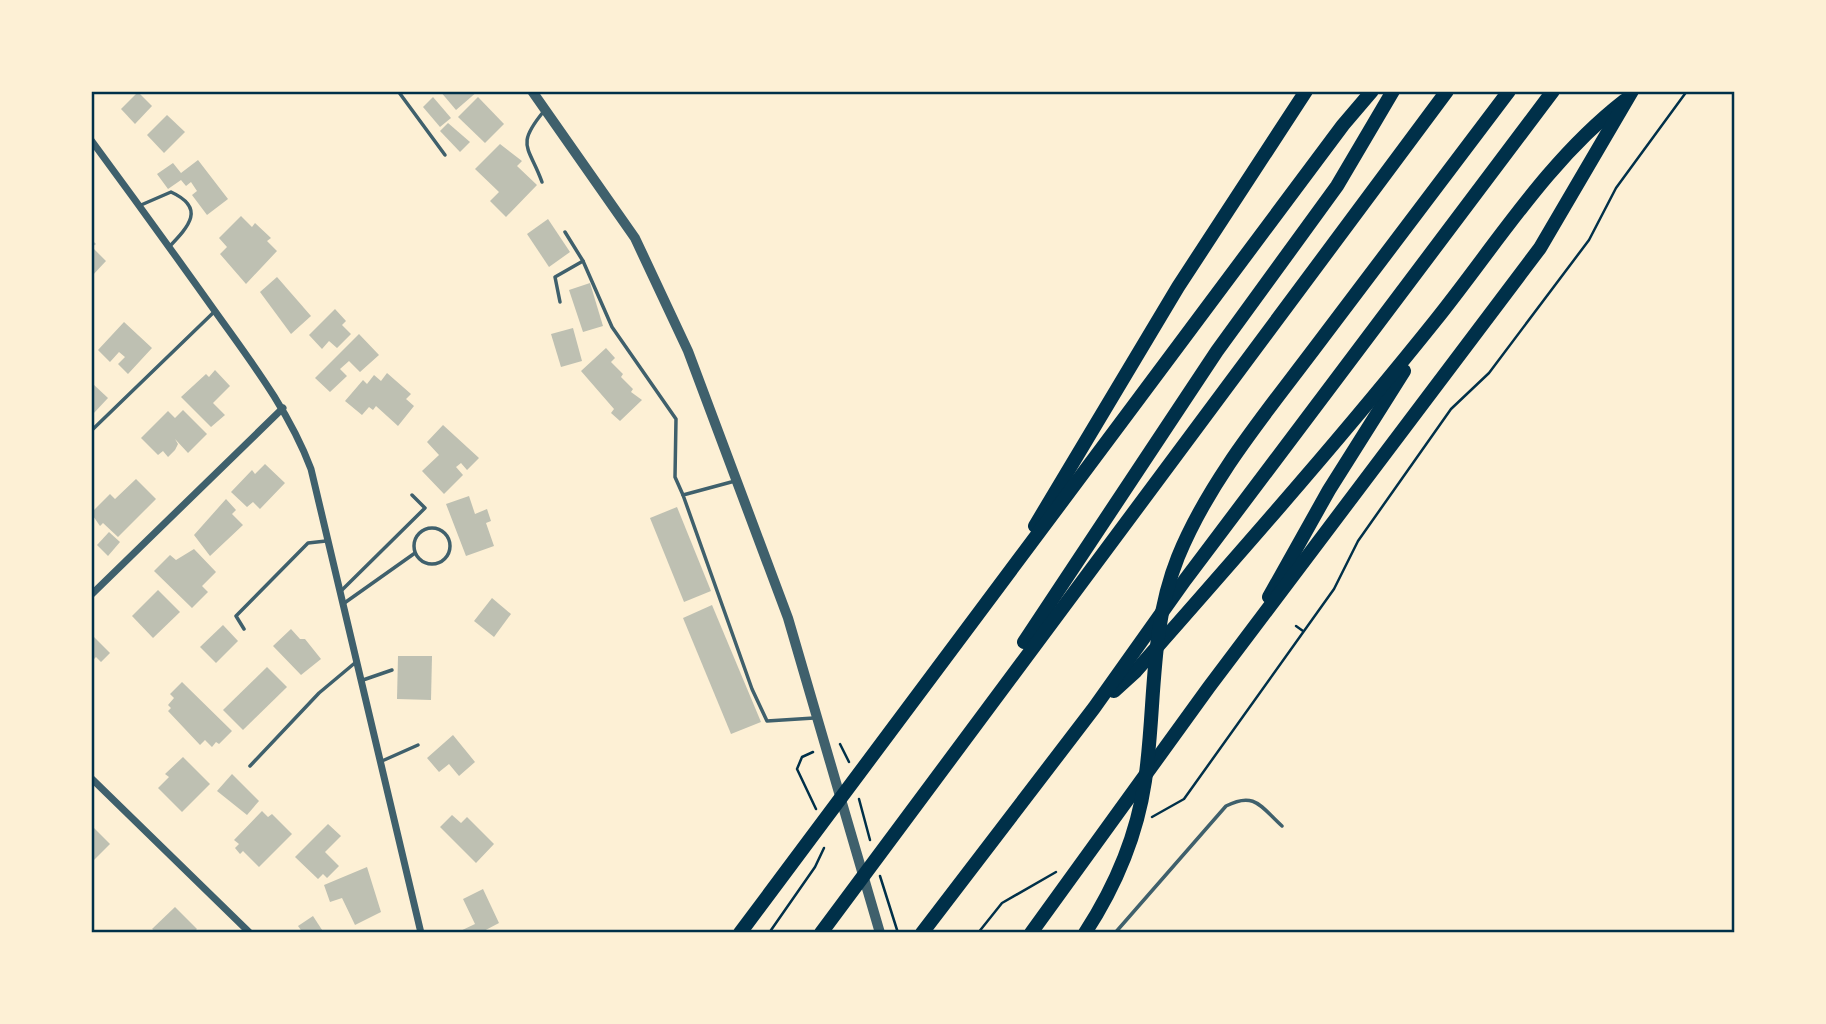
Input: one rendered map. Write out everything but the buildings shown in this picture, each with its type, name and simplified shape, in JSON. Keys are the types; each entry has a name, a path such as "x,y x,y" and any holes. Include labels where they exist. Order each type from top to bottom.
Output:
{"highway":[{"path":"972,625 1178,287 1306,91"},
{"path":"741,930 972,625 1257,240 1372,91"},
{"path":"941,768 1217,351 1337,186 1393,91"},
{"path":"821,933 941,768 1447,91"},
{"path":"1085,933 1110,890 1138,817 1145,782 1157,635 1164,599 1195,521 1288,384 1509,91"},
{"path":"922,933 1094,708 1217,537 1553,91"},
{"path":"1031,933 1243,642 1539,248 1632,91"},
{"path":"1094,708 1144,662 1335,442 1436,320 1556,164 1591,127 1639,91"},
{"path":"1243,642 1329,490 1436,320"}],"street":[{"path":"532,91 635,238 656,276 688,351 788,618 880,933"},
{"path":"91,140 215,311 295,428 311,468 422,933"},
{"path":"91,595 282,408"},
{"path":"91,778 248,932"}],"lane":[{"path":"398,91 445,155"},
{"path":"542,182 527,152 526,137 545,110"},
{"path":"139,205 171,192 185,198 192,214 188,226 169,247"},
{"path":"565,232 583,261 612,327 676,419 675,477 752,689 767,721 817,717"},
{"path":"560,302 555,277 583,261"},
{"path":"91,431 215,311"},
{"path":"683,495 737,481"},
{"path":"340,591 425,508 412,495"},
{"path":"428,528 445,533 450,543 449,554 435,565 423,562 415,552 415,540 428,528"},
{"path":"244,629 236,616 308,543 328,540"},
{"path":"343,604 415,552"},
{"path":"250,766 318,693 356,663"},
{"path":"361,681 392,670"},
{"path":"380,762 418,746"},
{"path":"1115,933 1226,806 1241,798 1255,801 1282,826"}],"path":[{"path":"1147,820 1184,799 1334,589 1358,541 1451,409 1489,373 1589,240 1616,188 1687,91"},
{"path":"1296,626 1303,631"},
{"path":"840,744 850,766"},
{"path":"858,793 872,845"},
{"path":"978,933 1002,903 1062,868"},
{"path":"879,872 898,933"}]}
